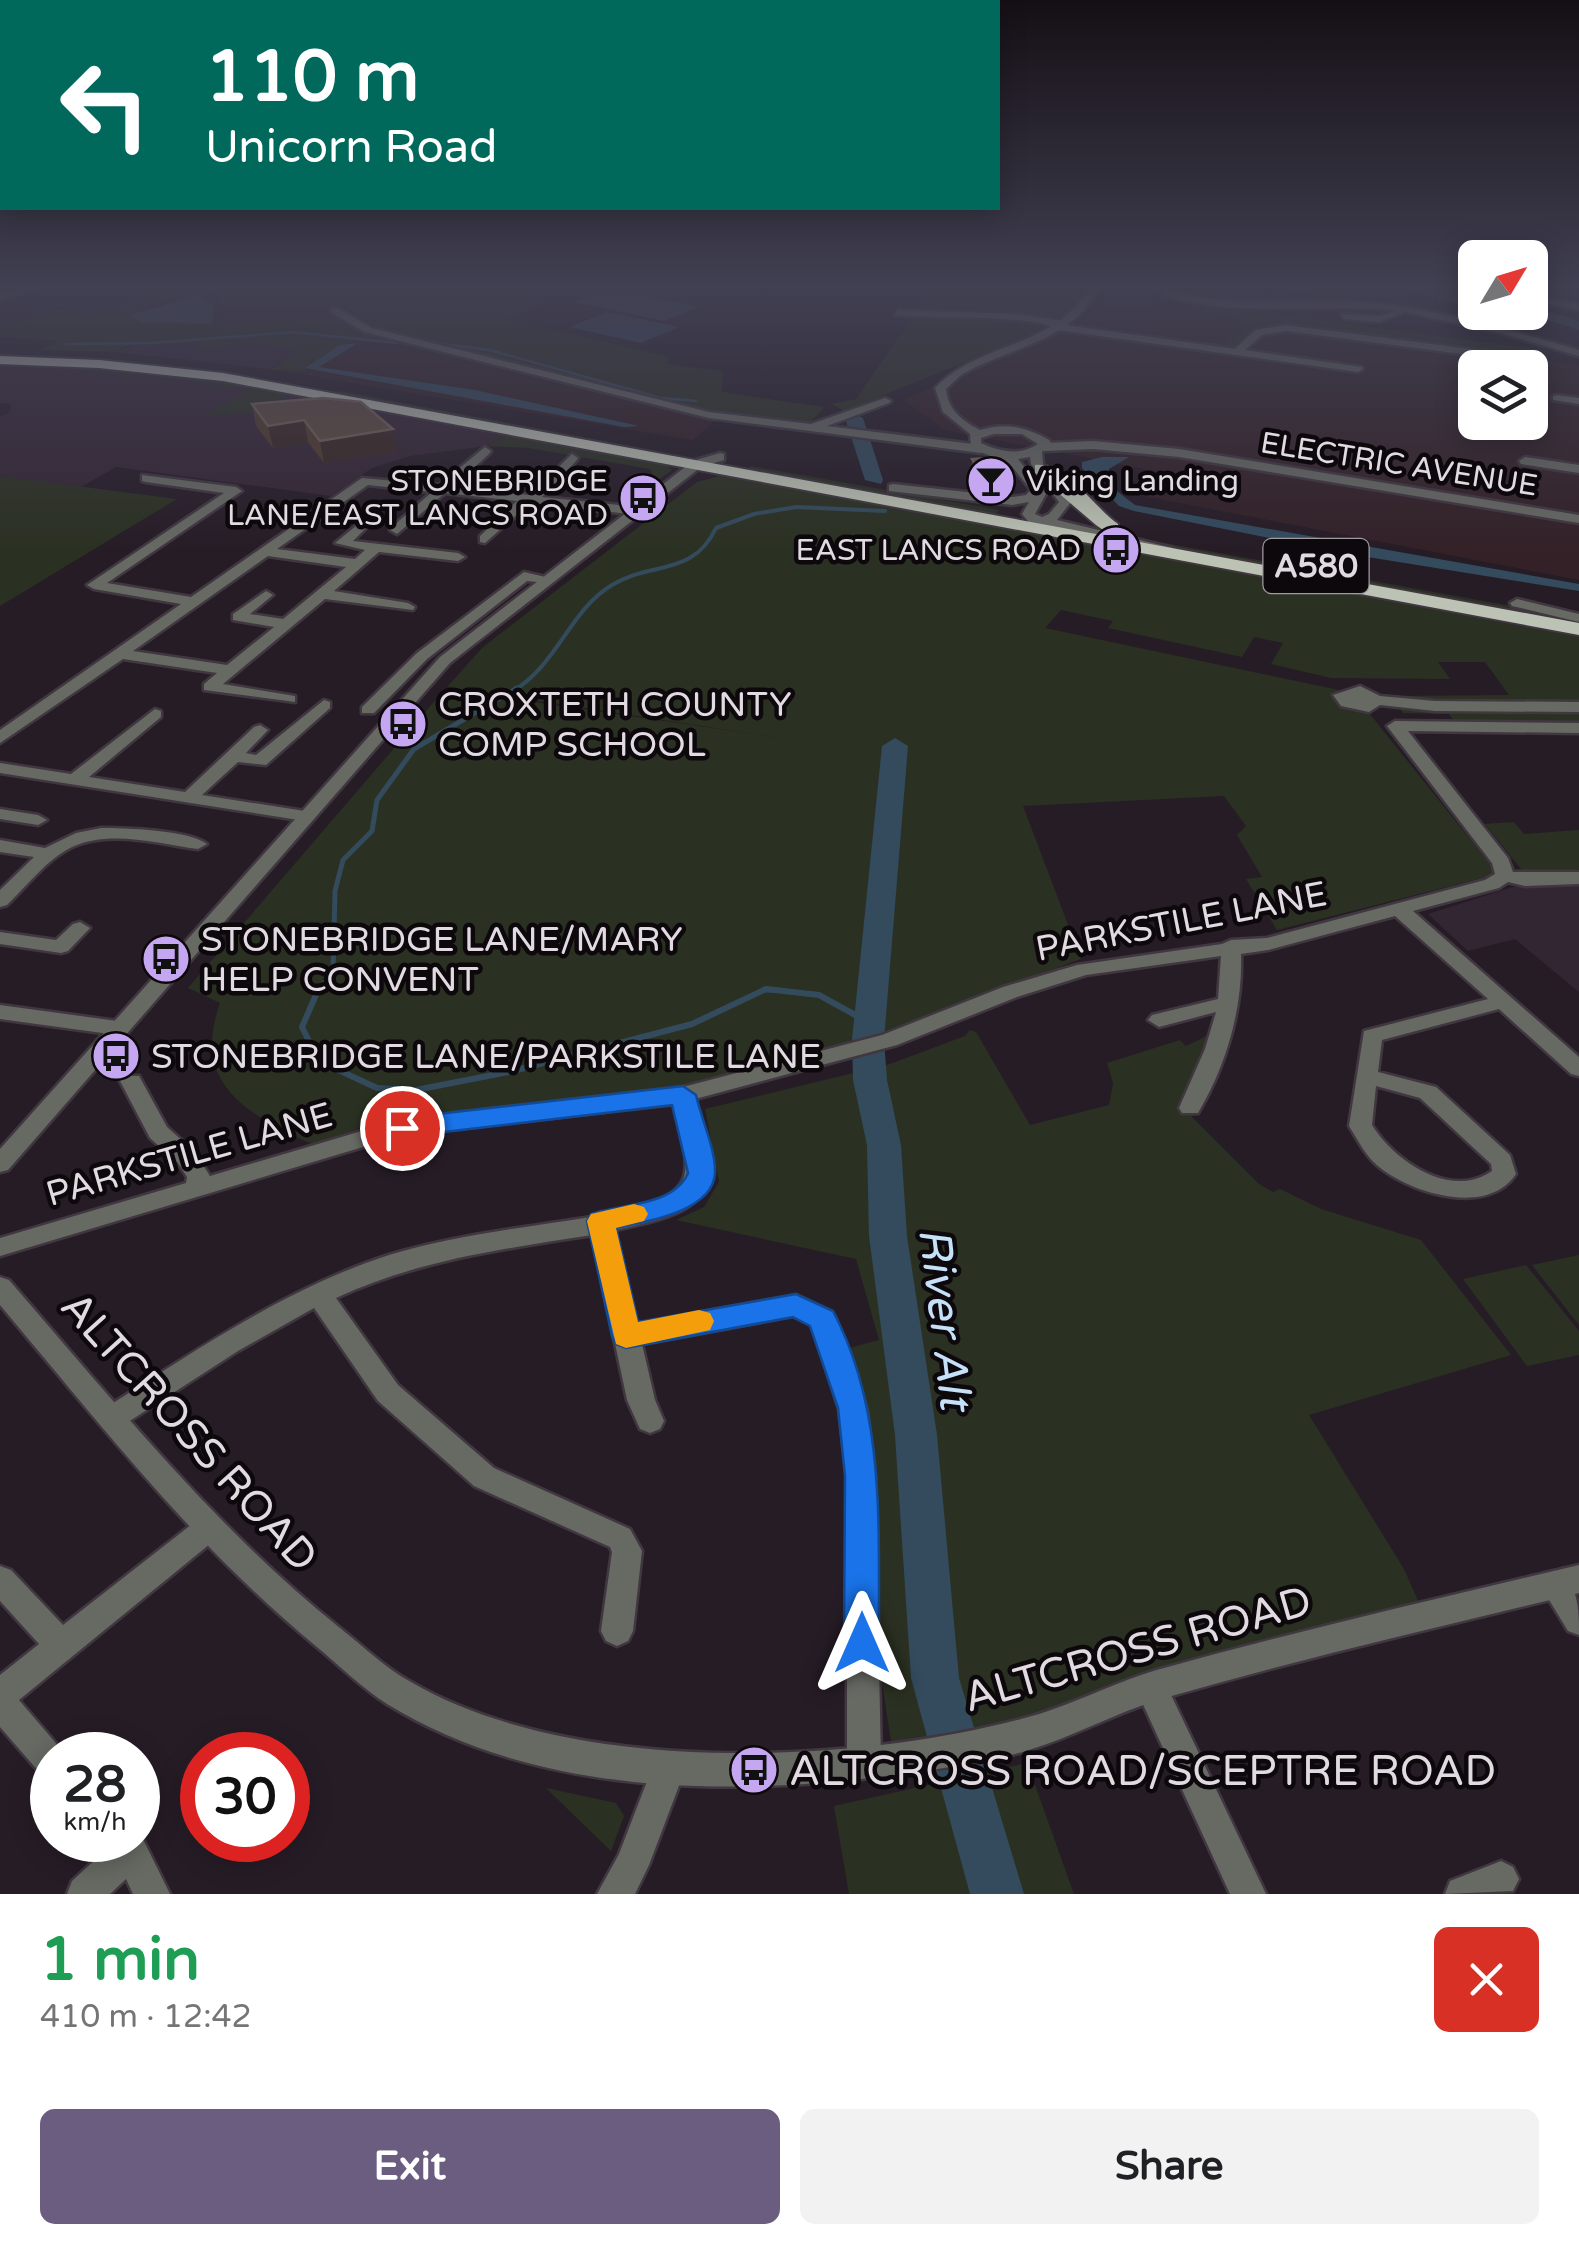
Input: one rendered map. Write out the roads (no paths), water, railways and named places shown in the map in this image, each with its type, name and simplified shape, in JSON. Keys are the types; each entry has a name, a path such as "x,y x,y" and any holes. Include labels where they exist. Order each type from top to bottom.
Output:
{"highway":[{"name":"A580","path":"184,374 224,378 1035,519 1112,528 1579,616"},
{"name":"A580","path":"262,374 710,463 893,488 1179,554 1579,628"},
{"path":"1041,451 1093,516 1112,528"}],"street":[{"path":"538,374 709,415 810,428 938,443 977,441 1000,429"},
{"path":"956,374 940,388 940,400 977,441 1004,454 1038,490 1041,498 1035,519"},
{"path":"1557,398 1579,401"},
{"path":"810,428 881,404"},
{"path":"956,417 1000,429 1041,451 1064,498 1064,506 1035,519"},
{"name":"ELECTRIC AVENUE","path":"1041,451 1093,445 1178,453 1579,519"},
{"path":"397,530 486,450"},
{"path":"1004,454 1041,451"},
{"path":"485,539 572,458"},
{"path":"1525,461 1579,469"},
{"path":"0,1164 444,660 658,495 710,463"},
{"path":"448,467 465,469"},
{"path":"146,481 236,491 94,585 195,602"},
{"path":"0,738 366,481 638,511"},
{"path":"550,481 567,482"},
{"path":"893,488 1012,501 1030,498 1038,490"},
{"path":"362,525 342,543 458,556"},
{"path":"289,699 210,688 376,548"},
{"path":"266,552 358,564"},
{"path":"368,710 422,656 524,576 547,580"},
{"path":"322,594 408,607"},
{"path":"266,595 238,617 285,624"},
{"path":"120,654 229,670"},
{"path":"422,656 444,660"},
{"path":"1376,700 1435,706 1579,708"},
{"path":"234,756 260,761 324,705"},
{"path":"74,780 155,714"},
{"path":"1579,728 1395,726 1501,862 1504,876 1526,880 1579,878"},
{"path":"187,798 260,730"},
{"path":"0,768 305,816"},
{"path":"4,819 38,820"},
{"path":"0,900 48,854 74,836 95,832 198,844"},
{"path":"0,846 48,854"},
{"name":"PARKSTILE LANE","path":"0,1247 402,1128 683,1095 889,1040 1010,992 1084,969 1268,944 1492,884 1504,876"},
{"path":"1400,910 1579,1069"},
{"path":"0,938 62,947 80,928"},
{"path":"1190,1108 1224,1036 1233,977 1231,946"},
{"path":"1368,1077 1428,1092 1502,1161 1504,1174 1496,1182 1458,1189 1416,1177 1380,1154 1360,1126 1372,1036 1502,1002"},
{"path":"1159,1020 1227,1003"},
{"path":"0,1012 117,1028"},
{"path":"131,1081 158,1132 186,1156 199,1177 198,1189"},
{"path":"112,1418 318,1293 438,1251 669,1206 697,1186 702,1173 683,1095"},
{"path":"600,1221 650,1421"},
{"name":"ALTCROSS ROAD","path":"0,1286 206,1530 288,1608 402,1694 464,1724 536,1747 668,1770 754,1770 865,1760 1012,1738 1151,1686 1424,1614 1567,1582"},
{"path":"318,1293 388,1393 484,1477 620,1538 627,1551 617,1631"},
{"path":"626,1336 796,1305 822,1319 853,1408 861,1476 865,1760"},
{"path":"0,1695 206,1530"},
{"path":"0,1580 60,1644"},
{"path":"1567,1582 1579,1621"},
{"path":"1151,1686 1248,1894"},
{"path":"0,1703 30,1736"},
{"path":"615,1894 632,1864 668,1770"},
{"path":"85,1894 112,1862"},
{"path":"136,1862 152,1894"},
{"path":"1463,1894 1501,1878"}],"water":[{"path":"340,374 369,374 475,390 639,426 624,427"},
{"path":"1129,457 1109,469 1105,482 1135,505 1579,584 1579,591 1355,555 1134,511 1119,506 1082,468 1082,462"}],"waterway":[{"path":"576,374 661,398 696,401"},
{"name":"River Alt","path":"854,418 874,480"},
{"path":"513,691 541,667 597,596 627,578 696,554 716,528 754,514 796,507 885,511"},
{"name":"River Alt","path":"883,507 886,513"},
{"path":"316,990 333,975 335,891 343,860 372,831 377,800 414,749 517,688"},
{"name":"River Alt","path":"895,746 868,1040 870,1080 884,1145 888,1236 916,1435 935,1678 997,1894"},
{"path":"319,988 302,1027 319,1061 377,1088 416,1090 513,1071 692,1024 764,990"},
{"path":"764,990 775,990"},
{"path":"764,990 775,990"},
{"path":"775,990 819,995 857,1016 868,1040"}],"place":[{"name":"Viking Landing","path":"991,481"},
{"name":"STONEBRIDGE LANE/EAST LANCS ROAD","path":"643,498"},
{"name":"EAST LANCS ROAD","path":"1116,550"},
{"name":"CROXTETH COUNTY COMP SCHOOL","path":"403,724"},
{"name":"STONEBRIDGE LANE/MARY HELP CONVENT","path":"166,959"},
{"name":"STONEBRIDGE LANE/PARKSTILE LANE","path":"116,1056"},
{"name":"ALTCROSS ROAD/SCEPTRE ROAD","path":"754,1770"}]}
